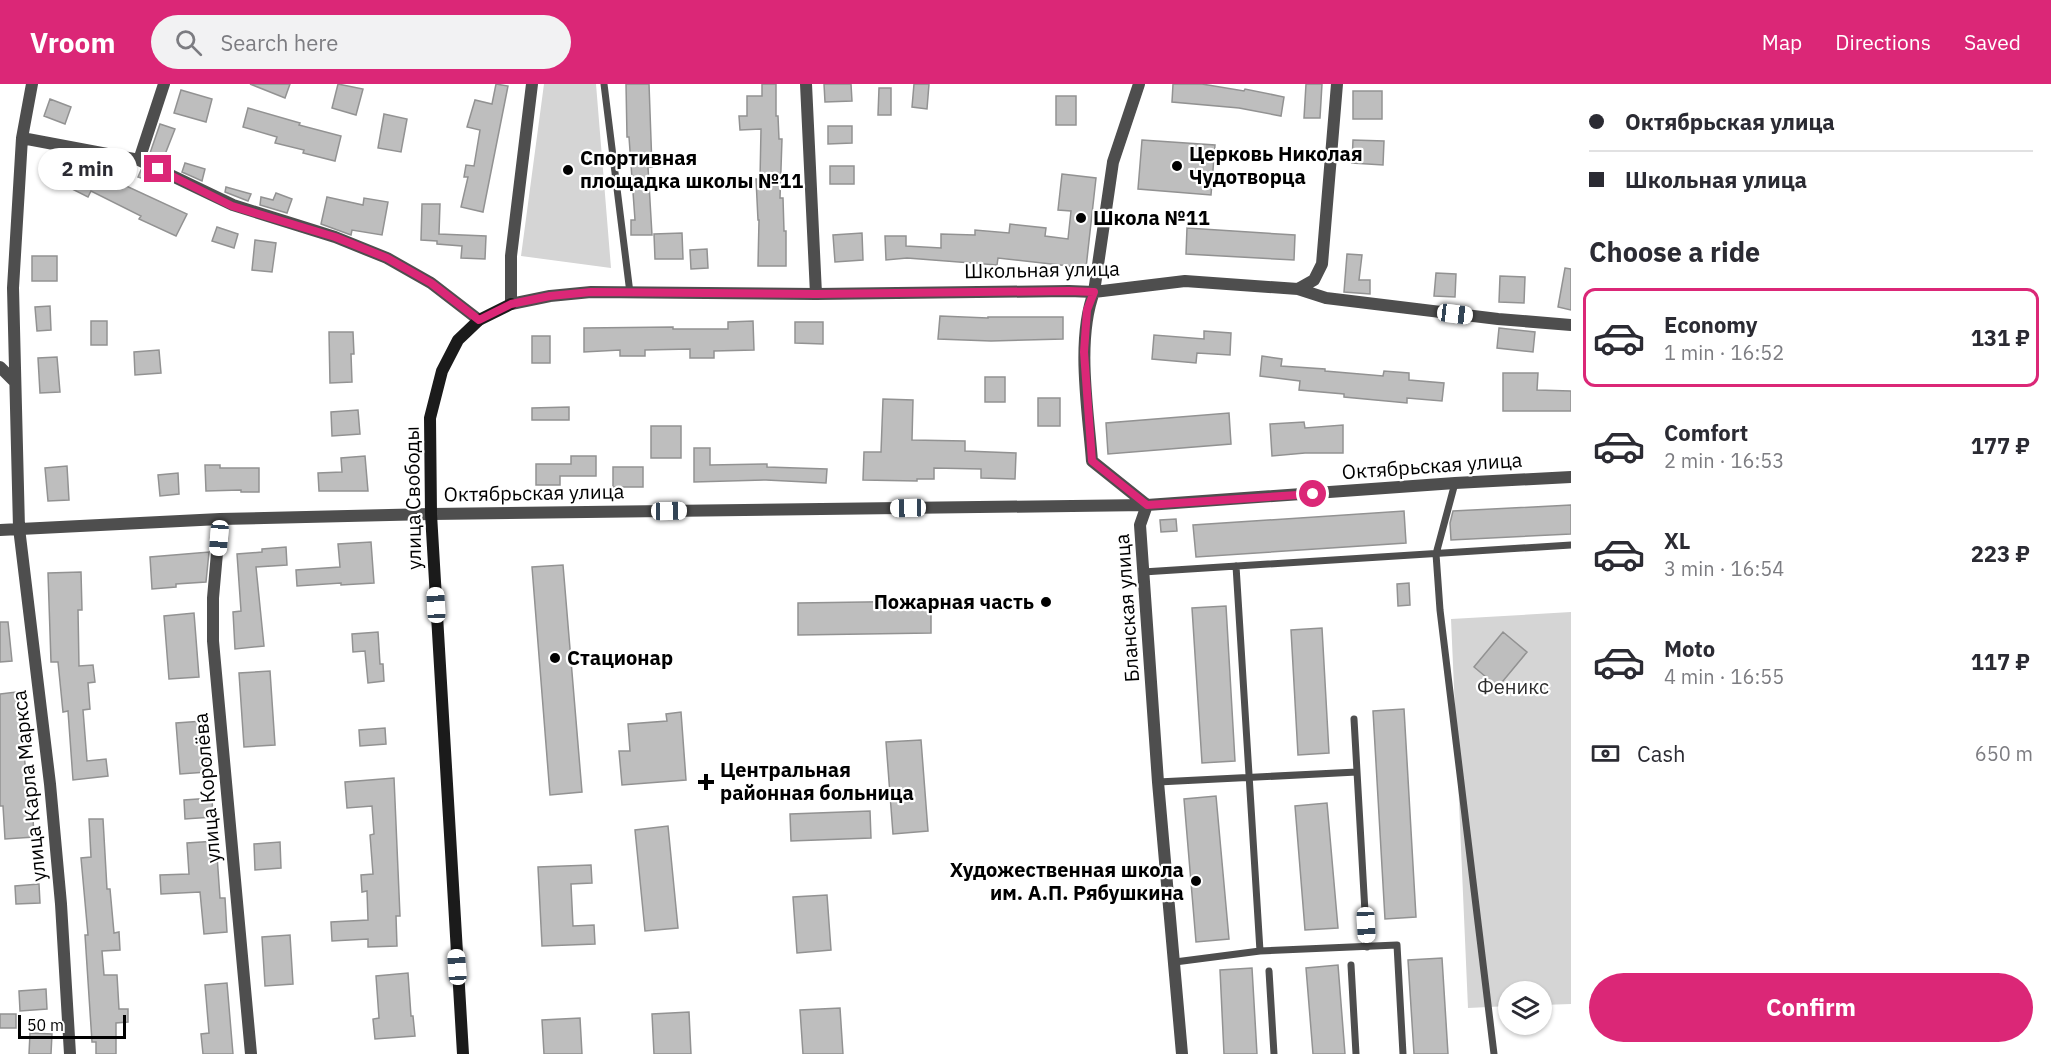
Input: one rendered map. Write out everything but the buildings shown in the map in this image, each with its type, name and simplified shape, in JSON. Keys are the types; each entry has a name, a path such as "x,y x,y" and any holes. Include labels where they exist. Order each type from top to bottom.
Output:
{"street":[{"name":"улица Карла Маркса","path":"32,84 22,138 13,288 19,528 50,784 61,904 70,1054"},
{"path":"139,160 164,84"},
{"path":"511,304 511,256 531,84"},
{"path":"806,84 816,294"},
{"path":"1139,84 1113,162 1094,292 1087,310 1084,352 1092,461 1147,505"},
{"path":"1298,289 1314,280 1322,264 1337,84"},
{"path":"22,138 139,160 232,206 335,237 387,258 431,283 479,320"},
{"name":"Школьная улица","path":"511,304 550,296 591,292 816,294 1094,292 1185,281 1298,289 1326,298 1498,319 1571,325"},
{"name":"улица Свободы","path":"463,1054 431,514 430,418 442,371 458,340 479,320 511,304"},
{"path":"0,368 14,381"},
{"name":"Октябрьская улица","path":"0,530 220,519 431,514 1147,505 1571,477"},
{"name":"Бланская улица","path":"1147,505 1140,525 1158,782 1182,1054"},
{"name":"улица Королёва","path":"220,519 213,598 213,641 250,1054"}],"lane":[{"path":"604,84 630,293"},
{"path":"1455,483 1436,554 1440,610 1494,1054"},
{"path":"1143,572 1571,545"},
{"path":"1236,566 1260,951"},
{"path":"1354,719 1367,947"},
{"path":"1158,782 1357,772"},
{"path":"1175,962 1260,951 1397,945 1403,1054"},
{"path":"1351,965 1356,1054"},
{"path":"1269,971 1274,1054"}],"green space":[{"name":"Спортивная площадка школы №11","path":"544,84 596,84 611,268 521,256"},
{"name":"Феникс","path":"1571,612 1571,1004 1552,1005 1552,981 1498,981 1498,1007 1468,1008 1451,619"}],"place":[{"name":"Церковь Николая Чудотворца","path":"1177,166"},
{"name":"Спортивная площадка школы №11","path":"568,170"},
{"name":"Школа №11","path":"1081,218"},
{"name":"Пожарная часть","path":"1046,602"},
{"name":"Стационар","path":"555,658"},
{"name":"Центральная районная больница","path":"706,782"},
{"name":"Художественная школа им. А.П. Рябушкина","path":"1196,881"}],"route":[{"path":"158,169 232,206 335,237 387,258 431,283 479,320 511,304 550,296 591,292 816,294 1094,292 1087,310 1084,352 1092,461 1147,505 1313,494"}]}
